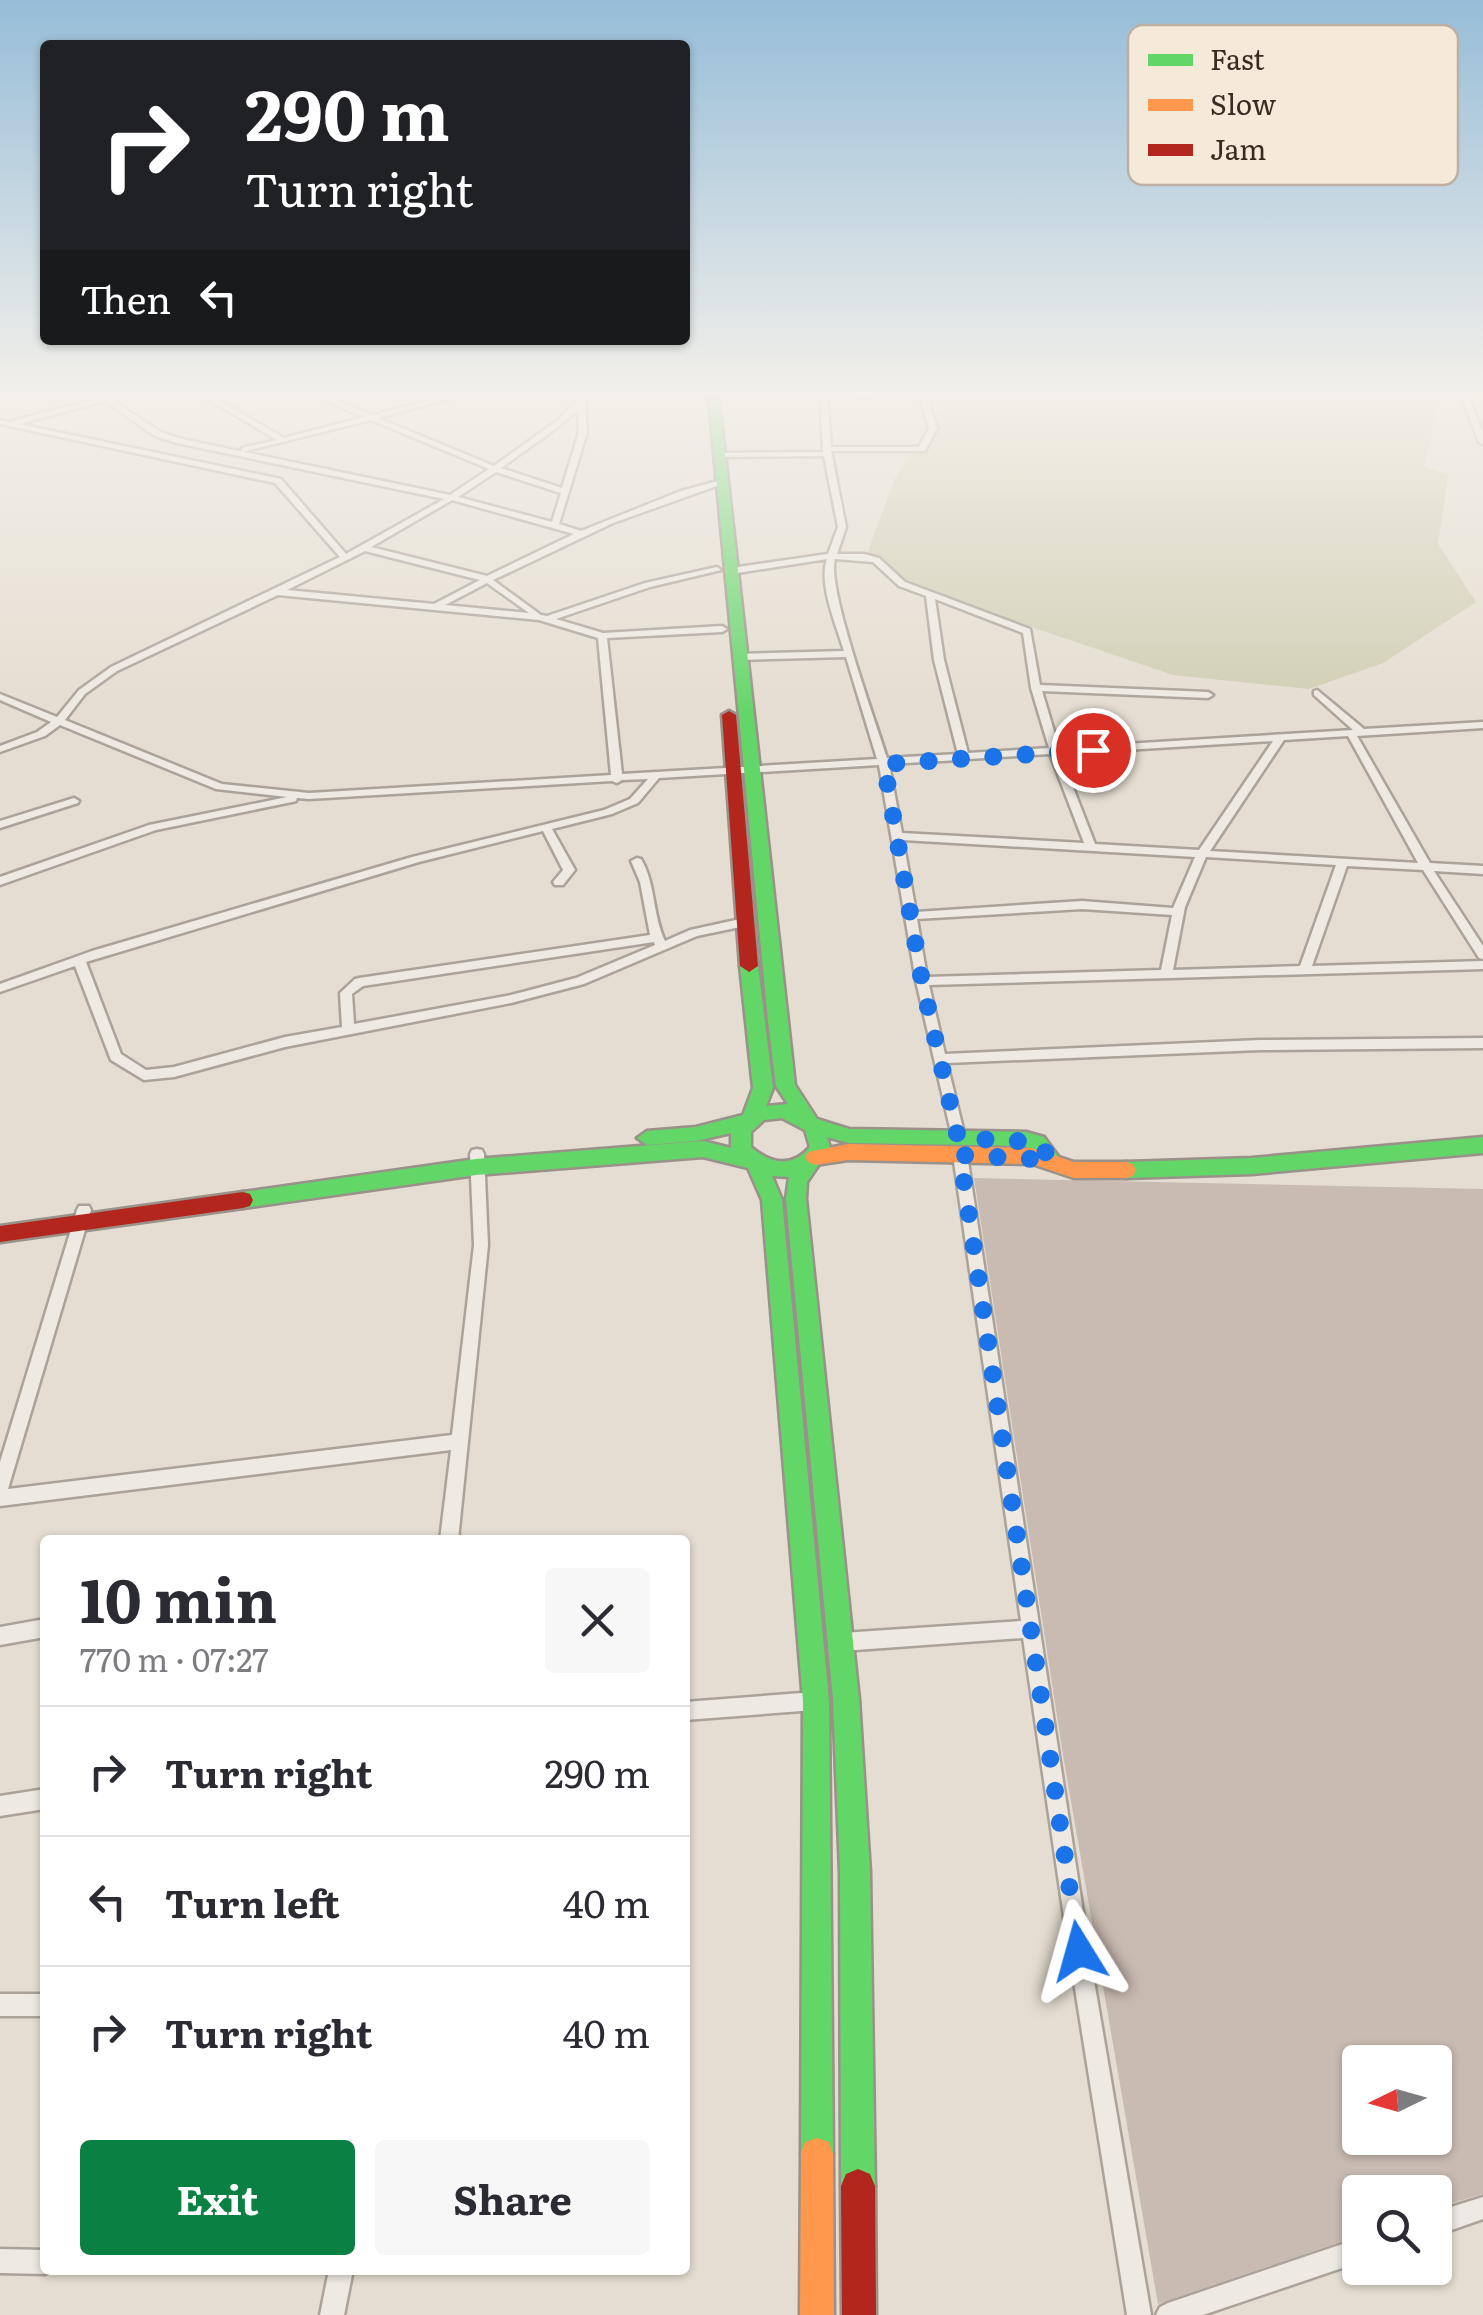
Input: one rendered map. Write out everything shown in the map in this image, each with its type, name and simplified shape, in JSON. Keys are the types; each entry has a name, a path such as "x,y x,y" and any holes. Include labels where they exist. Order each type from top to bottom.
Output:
{"main road":[{"path":"717,499 724,570 739,657 745,922 763,1088 739,1141 772,1200 816,1702 817,2315"},
{"path":"724,570 722,628 786,1086 820,1138 797,1182 796,1199 846,1700 855,1872 859,2315"},
{"path":"0,1234 83,1216 476,1160 696,1134 784,1110 849,1136 959,1146"},
{"path":"476,1160 703,1149 782,1172 848,1152 1037,1142 1052,1160 1074,1170 1155,1170 1252,1166 1483,1145"},
{"path":"0,1221 83,1216"}],"street":[{"path":"294,499 345,557"},
{"path":"0,749 41,734 60,720 82,692 114,669 364,548 451,499"},
{"path":"457,499 579,533"},
{"path":"555,524 564,499"},
{"path":"433,609 579,533 672,499"},
{"path":"837,499 842,527 830,556 833,600 884,764 922,981 959,1146 1030,1629 1139,2315"},
{"path":"364,548 486,579 544,618"},
{"path":"544,618 648,584 724,570 830,556 876,560 902,584 1027,631 1036,688 1091,848"},
{"path":"274,592 544,618 602,636 722,628"},
{"path":"930,596 943,678 964,759"},
{"path":"602,636 616,780"},
{"path":"739,657 850,654"},
{"path":"1036,688 1208,695"},
{"path":"1317,693 1357,733 1426,868 1483,955"},
{"path":"0,697 220,787 309,796"},
{"path":"0,882 153,827 309,796 1483,725"},
{"path":"1167,972 1178,912 1202,854 1280,738"},
{"path":"0,988 79,960 416,860 634,801 654,778"},
{"path":"0,825 74,800"},
{"path":"546,827 569,870 559,882"},
{"path":"896,836 1483,870"},
{"path":"637,862 646,876 659,941"},
{"path":"1305,968 1342,863"},
{"path":"911,916 1082,905 1178,912"},
{"path":"348,1029 346,993 359,982 659,941 745,922"},
{"path":"79,960 116,1057 144,1076 348,1029 437,1016 580,981 659,941"},
{"path":"922,981 1483,965"},
{"path":"940,1058 1260,1044 1483,1043"},
{"path":"449,1535 456,1442 481,1244 476,1160"},
{"path":"0,1489 83,1216"},
{"path":"0,1498 456,1442"},
{"path":"0,1636 40,1629"},
{"path":"811,1644 1030,1629"},
{"path":"690,1711 846,1700"},
{"path":"0,1806 40,1800"},
{"path":"0,2006 40,2006"},
{"path":"1452,2218 1483,2208"},
{"path":"1168,2315 1342,2256"},
{"path":"0,2262 40,2262"},
{"path":"332,2315 340,2275"}],"shaded area":[{"path":"887,499 1445,499 1438,544 1476,602 1383,663 1309,689 1173,675 893,580 868,551"}],"building":[{"path":"974,1178 1483,1189 1483,2194 1452,2203 1452,2175 1342,2175 1342,2241 1158,2304 1063,1755"}],"traffic: fast":[{"path":"724,499 777,1021 786,1086 808,1120"},
{"path":"749,966 763,1088 752,1118"},
{"path":"784,1110 814,1126 820,1148 802,1165 782,1170 761,1164 741,1150 741,1130 758,1114 784,1110"},
{"path":"647,1138 696,1134 748,1121"},
{"path":"814,1126 849,1136 1026,1139 1037,1142 1051,1160"},
{"path":"1126,1170 1252,1166 1483,1145"},
{"path":"243,1200 476,1167 703,1149 751,1161"},
{"path":"806,1165 797,1182 796,1199 846,1699 855,1872 858,2186"},
{"path":"757,1166 772,1200 816,1701 817,2154"}],"traffic: slow":[{"path":"815,1157 848,1152 1032,1156 1074,1170 1126,1170"},
{"path":"817,2154 817,2315"}],"traffic: jam":[{"path":"729,715 749,966"},
{"path":"0,1234 243,1200"},
{"path":"858,2186 859,2315"}],"route":[{"path":"1079,1951 960,1155 1052,1160 1037,1142 958,1138 922,981 884,764 1093,750"}]}
